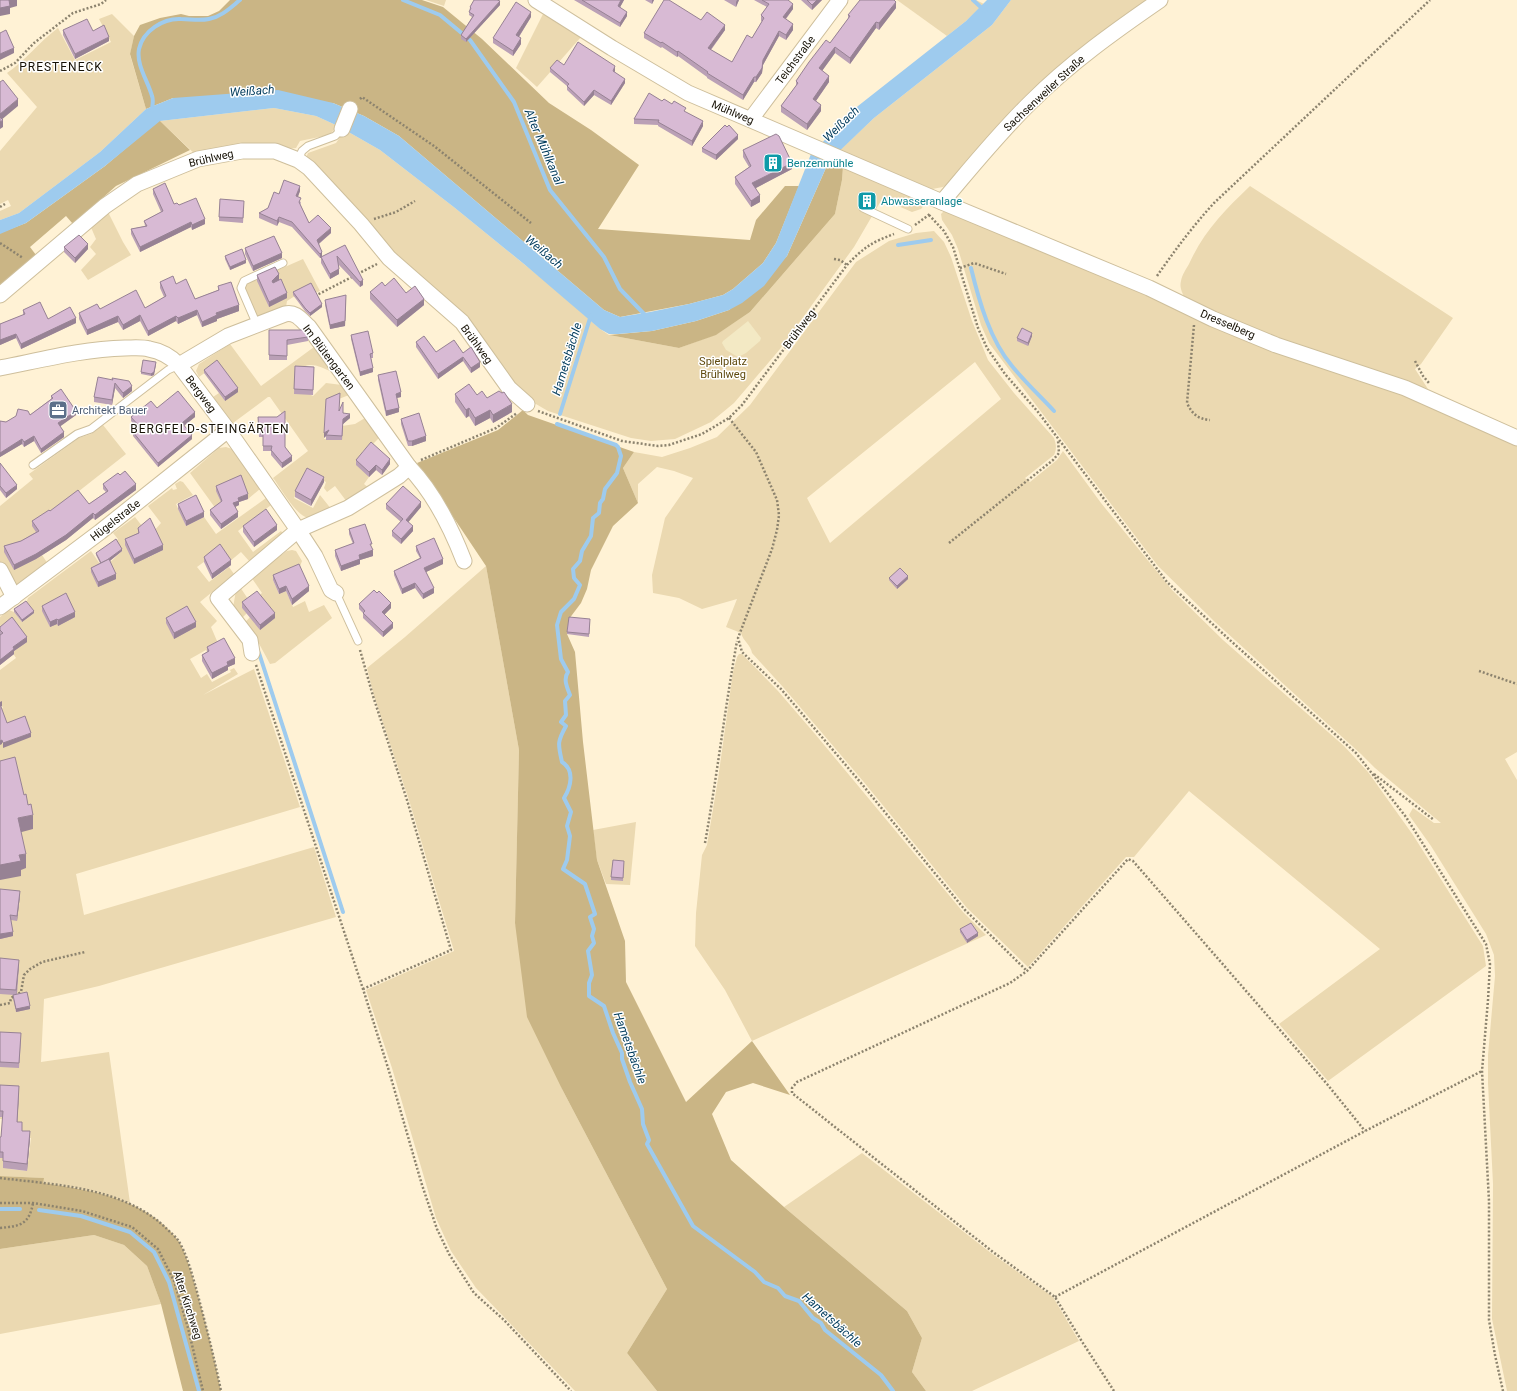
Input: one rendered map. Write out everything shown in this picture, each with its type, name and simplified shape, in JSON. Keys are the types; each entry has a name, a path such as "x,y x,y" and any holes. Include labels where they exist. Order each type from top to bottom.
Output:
{"street":[{"name":"Mühlweg","path":"536,0 612,48 688,93 942,202"},
{"name":"Teichstraße","path":"751,119 840,0"},
{"name":"Sachsenweiler Straße","path":"942,202 998,136 1032,101 1070,66 1109,34 1160,0"},
{"path":"342,129 350,109"},
{"name":"Brühlweg","path":"0,295 34,268 57,243 105,206 137,184 188,162 242,151 276,151 298,160 309,168 361,224 389,258 462,322 509,388 527,404"},
{"name":"Dresselberg","path":"942,202 1149,288 1194,310 1276,344 1405,388 1517,438"},
{"name":"Im Blütengarten","path":"178,365 228,336 285,314 295,314 309,328 416,475 448,525 464,561"},
{"name":"Bergweg","path":"0,368 91,350 112,348 149,348 162,352 171,357 228,430 298,530 315,556 330,590 336,593"},
{"name":"Hügelstraße","path":"0,607 100,532 228,430"},
{"path":"251,646 218,598 298,530 348,508 399,476 409,467"},
{"path":"0,570 14,597"}],"lane":[{"path":"298,160 302,151 308,146 336,136 342,129"},
{"path":"863,208 908,229"},
{"path":"257,326 242,288 244,281 283,263"},
{"path":"33,465 77,434 91,429 168,370 178,365"},
{"name":"Bergweg","path":"336,593 358,641"}],"path":[{"path":"0,71 15,63 34,43 73,13 101,4 106,0"},
{"path":"1149,288 1196,222 1214,203 1430,0"},
{"path":"350,109 362,97 434,146 531,223"},
{"path":"361,224 396,212 415,201"},
{"name":"Brühlweg","path":"527,404 540,413 622,441 658,446 669,445 702,434 729,418 742,405 847,265 860,251 874,243 908,229 929,215 942,202"},
{"path":"0,207 5,204"},
{"path":"929,215 944,231 953,247 978,328 987,348 1005,374 1038,412 1167,582 1356,753 1416,832 1486,944 1490,964 1482,1071 1489,1201 1489,1320 1495,1355 1504,1391"},
{"path":"0,243 20,255 34,268"},
{"path":"313,297 389,258"},
{"path":"834,259 840,260 847,265"},
{"path":"960,268 974,263 1006,274"},
{"path":"1194,310 1192,354 1187,403 1190,410 1195,415 1200,418 1210,420"},
{"path":"409,467 416,462 496,428 527,404"},
{"path":"705,843 716,782 731,673 738,638 772,549 779,515 777,500 756,452 729,418"},
{"path":"949,543 1053,460 1059,453 1058,439"},
{"path":"738,638 742,652 780,689 861,782 965,910 1027,971"},
{"path":"358,641 373,696 407,800 451,950 363,989"},
{"path":"251,646 363,989 433,1219 449,1254 474,1293 504,1320 571,1391"},
{"path":"1479,671 1517,684"},
{"path":"1371,771 1434,820"},
{"path":"1114,1391 1055,1297 993,1252 792,1093 792,1088 797,1082 1010,983 1027,971 1128,859 1133,861 1322,1078 1365,1131"},
{"path":"0,1004 10,1004 11,998 21,992 24,975 37,965 42,962 85,952"},
{"path":"1055,1297 1365,1131 1482,1071"},
{"path":"0,1178 78,1188 130,1203 157,1219 178,1240 189,1266 215,1360 221,1391"},
{"path":"0,1228 24,1224 31,1215 33,1203"},
{"name":"Alter Kirchweg","path":"0,1204 33,1203 82,1212 132,1227 158,1249 174,1281 204,1391"}],"green space":[{"path":"426,0 446,0 444,6"},
{"path":"897,0 976,0 984,4 947,36"},
{"path":"1011,0 1149,0 950,183 943,187 932,189 840,150 874,118 992,25"},
{"path":"112,14 134,36 130,55 146,109 100,152 19,213 0,220 0,211 11,206 8,200 0,204 0,151 37,107 7,73 58,28 75,60 111,42 99,19"},
{"path":"543,14 581,37 537,87 516,68"},
{"path":"274,108 316,116 338,126 329,135 300,141 296,148 197,156 160,121"},
{"name":"Spielplatz Brühlweg","path":"345,130 380,150 455,208 609,335 679,348 717,334 750,312 835,214 843,167 926,203 921,209 912,212 882,199 854,247 780,349 734,403 711,422 675,439 651,441 631,438 548,411 529,400 305,160 308,153 336,143"},
{"path":"1250,186 1453,318 1421,364 1415,369 1428,389 1280,340 1187,302 1181,286 1183,274 1208,231"},
{"path":"107,210 131,255 88,280 81,270 96,254 90,247 96,239 90,225"},
{"path":"945,210 1073,263 1199,319 1403,393 1517,442 1517,752 1505,759 1517,780 1517,1391 1507,1391 1492,1319 1493,1184 1488,1055 1495,976 1494,955 1486,934 1431,846 1409,815 1413,808 1434,823 1441,823 1375,768 1215,622 1158,566 989,343 981,325 958,249 952,235 942,220 941,214"},
{"path":"934,231 944,242 951,257 972,321 988,360 1014,393 1054,438 1056,451 1054,455 1025,478 1030,482 1057,460 1063,451 1101,503 1172,590 1223,640 1344,746 1368,772 1413,835 1483,946 1486,966 1328,1081 1279,1024 1380,949 1189,791 1134,857 1126,857 1028,967 967,908 863,781 752,653 741,633 726,627 737,599 702,609 679,598 653,593 652,575 665,518 693,478 657,467 638,484 638,503 623,468 634,452 662,457 717,437 750,405 856,262 889,241 916,233","holes":["975,362 1001,399 830,543 807,498"]},
{"path":"303,259 320,291 315,293 298,294 287,301 286,307 258,318 244,285"},
{"path":"230,344 261,386 314,347 332,372 314,365 305,366 295,371 311,395 313,396 326,383 342,385 349,395 326,404 324,439 342,440 342,426 355,424 365,418 379,438 362,452 365,454 369,477 364,484 369,488 347,502 335,486 327,492 324,488 326,482 307,472 294,498 313,508 320,495 332,510 311,518 300,514 273,478 308,451 270,397 233,423 213,397 219,393 225,401 217,364 199,377 196,371 199,364"},
{"path":"103,425 126,454 55,510 49,551 42,555 48,564 19,587 10,583 0,563 0,506 33,479 29,474 79,438 91,434"},
{"path":"226,447 232,449 260,489 248,499 240,477 224,511 216,509 190,473 219,448"},
{"path":"180,481 183,482 193,495 176,504 186,526 204,517 216,534 266,498 271,505 238,531 253,552 281,531 285,536 250,562 241,552 229,562 220,550 197,567 209,582 229,567 234,574 200,602 217,621 211,627 217,641 219,641 221,645 207,652 206,650 190,659 201,678 207,674 212,682 231,672 230,670 234,668 238,674 203,695 254,669 300,807 76,874 84,915 314,847 336,917 99,986 44,999 41,1062 109,1052 130,1203 78,1188 43,1183 43,1178 0,1176 0,1158 3,1158 10,1169 27,1171 31,1138 22,1137 15,1120 0,1119 0,709 3,708 0,702 0,670 16,658 0,634 0,617 9,610 14,612 22,622 34,613 26,603 28,598 91,551 102,567 108,564 122,551 116,542 118,539 113,533 135,517 142,526 134,564 163,550 154,531 161,523 148,506 172,488 173,490 177,489 175,484"},
{"path":"287,551 296,551 302,561 299,569 273,580 279,594 286,591 293,607 305,601 309,612 324,605 332,618 275,663 270,664 256,638 244,623 251,616 256,600 262,593 251,577"},
{"path":"486,566 519,750 515,923 562,1089 667,1289 627,1353 657,1391 575,1391 476,1288 451,1251 436,1218 392,1068 366,990 454,951 409,800 374,696 367,668"},
{"path":"240,587 250,602 242,608 247,613 241,619 233,608 236,590"},
{"path":"739,654 742,654 778,691 963,912 986,935 752,1041 725,990 695,946 696,913 702,855 707,845 733,672"},
{"path":"636,822 630,885 606,884 597,860 593,830"},
{"path":"862,1153 991,1253 1053,1297 1079,1341 972,1391 926,1391 912,1372 922,1338 907,1311 784,1207"},
{"path":"94,1235 124,1245 147,1266 161,1304 0,1334 0,1249"}],"shaded area":[{"path":"230,0 422,0 443,7 482,39 549,103 591,130 639,165 598,229 750,240 756,220 785,186 799,186 776,243 763,263 733,289 723,295 689,304 620,317 604,310 399,136 364,116 333,103 173,98 146,109 130,54 134,36 140,25 160,18 181,14 189,16 208,16 219,11"},
{"path":"159,120 190,150 116,186 73,224 66,216 30,247 36,255 0,287 0,233 26,223 105,166"},
{"path":"829,161 843,167 835,214 750,312 716,335 679,348 609,335 652,331 696,321 729,310 787,256"},
{"path":"523,410 528,415 634,452 623,468 638,503 613,526 591,570 587,589 581,603 569,619 567,634 575,652 583,742 597,860 625,941 626,982 686,1102 752,1041 790,1095 753,1083 726,1092 712,1114 731,1160 907,1311 922,1338 912,1372 926,1391 657,1391 627,1353 667,1289 562,1089 527,1017 515,923 519,750 486,566 417,463 498,430"},
{"path":"0,1176 44,1178 43,1183 98,1193 134,1206 150,1214 164,1225 180,1243 188,1261 206,1324 221,1391 183,1391 161,1304 147,1266 124,1245 94,1235 0,1249"}],"sand":[{"path":"748,321 761,338 760,341 746,353 738,357 726,350 722,343"}],"water":[{"name":"Weißach","path":"987,0 1011,0 992,25 874,118 829,161 787,256 764,286 742,303 729,310 696,321 652,331 609,334 600,329 524,264 455,208 380,150 338,126 316,116 274,108 160,121 105,166 26,223 0,234 0,220 19,213 100,152 146,109 173,98 278,90 333,103 364,116 399,136 604,310 620,317 689,304 723,295 733,289 763,263 776,243 811,154 858,106 966,21"}],"building":[{"path":"0,0 9,0 10,6 0,8"},
{"path":"474,0 500,1 466,39 461,35 474,15 469,12"},
{"path":"582,0 621,0 618,6 627,12 620,23"},
{"path":"664,0 669,0 701,20 707,12 725,25 708,48 732,62 747,35 752,38 764,18 761,15 769,4 762,0 788,0 793,4 783,17 793,24 786,35 779,31 763,60 762,68 756,77 754,77 743,95 707,73 708,72 678,51 677,52 644,33"},
{"path":"807,0 817,0 812,5"},
{"path":"860,0 894,0 896,2 879,23 876,22 850,58 835,47 819,68 829,76 813,99 821,105 807,124 781,106 798,83 796,81 809,62 826,40 830,43 850,16 848,15"},
{"path":"516,2 531,12 516,35 521,38 513,51 493,38"},
{"path":"87,19 93,31 104,25 109,37 75,54 63,30"},
{"path":"6,30 14,48 0,54 0,33"},
{"path":"578,42 615,66 613,71 625,79 611,101 594,90 584,102 567,86 569,84 550,68 557,60 564,65"},
{"path":"3,80 18,99 0,114 0,82"},
{"path":"649,93 662,101 664,99 672,104 674,101 686,108 684,111 703,121 692,141 658,122 659,120 634,119"},
{"path":"725,125 727,127 729,125 738,135 716,155 702,148"},
{"path":"776,134 779,136 792,163 752,183 760,195 751,201 735,177 751,166 743,150"},
{"path":"284,180 300,186 296,196 301,198 299,202 309,223 318,215 331,228 317,240 322,252 320,254 292,222 279,217 277,221 259,213 268,208 274,192 279,194"},
{"path":"165,183 174,204 177,203 179,205 196,198 205,219 192,225 191,222 140,247 131,229 147,226 144,221 163,211 153,189"},
{"path":"220,199 244,201 243,218 219,217"},
{"path":"79,235 88,244 75,258 64,247"},
{"path":"274,236 282,253 253,266 245,248"},
{"path":"345,245 363,280 360,282 337,256 339,269 330,274 321,257"},
{"path":"242,249 246,260 230,267 225,256"},
{"path":"275,267 279,274 272,281 273,283 281,279 287,293 269,302 257,275"},
{"path":"173,276 176,284 186,279 195,299 219,290 218,286 231,282 239,305 216,313 217,315 202,322 197,310 178,318 176,316 148,331 140,315 123,325 118,316 87,330 79,313 97,304 100,309 136,290 145,308 166,296 160,282"},
{"path":"394,278 406,293 415,286 424,299 397,320 370,292 382,282 385,286"},
{"path":"311,283 322,304 310,313 293,292"},
{"path":"346,295 345,321 330,325 325,300"},
{"path":"40,302 48,319 70,307 76,318 21,344 16,334 0,340 0,324 25,314 23,310"},
{"path":"1022,328 1032,333 1028,343 1017,338"},
{"path":"269,330 304,330 308,337 287,340 287,356 269,355"},
{"path":"368,331 373,353 370,354 373,368 360,372 351,335"},
{"path":"424,336 436,352 454,340 463,353 471,347 480,362 471,368 463,357 438,374 416,342"},
{"path":"143,360 156,362 154,372 151,374 141,372"},
{"path":"217,360 238,388 225,397 204,370"},
{"path":"295,366 314,367 313,390 294,389"},
{"path":"396,371 401,392 396,394 399,408 386,411 378,375"},
{"path":"98,377 129,381 132,386 123,393 115,383 112,400 94,397"},
{"path":"469,384 477,395 482,391 487,398 499,391 502,393 504,392 512,404 493,415 490,410 475,418 469,408 466,410 455,394"},
{"path":"61,389 76,411 58,423 64,432 41,449 34,436 24,442 22,439 0,453 0,421 6,422 16,416 18,409 28,411 30,415 53,398 51,396"},
{"path":"178,391 195,412 182,423 192,435 158,463 133,432 140,427 131,417 151,401 157,408"},
{"path":"340,393 339,411 343,402 343,413 350,414 343,419 342,436 326,435 329,430 324,433 326,399"},
{"path":"285,411 285,447 292,456 282,463 271,450 272,446 263,446 263,432 259,432 258,417 277,417"},
{"path":"419,413 426,436 408,441 401,419"},
{"path":"371,442 390,459 382,470 376,465 369,472 356,460"},
{"path":"0,463 17,485 6,493 0,486"},
{"path":"307,468 324,477 311,500 295,491"},
{"path":"125,471 136,484 95,515 93,513 66,535 36,554 14,565 4,546 21,541 39,531 32,521 49,510 50,511 78,490 89,504 108,491 103,484 118,473 120,475"},
{"path":"241,475 248,494 238,498 239,501 233,503 238,512 221,524 210,510 222,501 216,486"},
{"path":"403,486 421,502 406,520 413,526 401,539 392,531 403,519 386,504"},
{"path":"196,495 204,512 186,521 178,504"},
{"path":"266,509 277,525 254,542 243,526"},
{"path":"150,518 163,545 134,559 125,539 139,533 138,528"},
{"path":"365,524 373,550 359,555 360,559 341,566 335,550 354,543 349,529"},
{"path":"434,538 443,559 424,568 434,588 423,594 415,583 402,589 394,571 421,558 416,546"},
{"path":"116,539 122,549 101,563 96,553"},
{"path":"220,544 231,560 212,574 204,557"},
{"path":"109,559 116,574 98,582 91,568"},
{"path":"299,564 309,586 292,599 286,586 279,589 273,575"},
{"path":"900,568 908,576 897,586 889,578"},
{"path":"374,590 377,593 379,591 391,603 382,612 393,623 383,632 363,613 365,611 359,604"},
{"path":"257,591 275,613 260,625 242,602"},
{"path":"66,593 75,612 50,622 42,606"},
{"path":"26,601 34,611 22,620 14,609"},
{"path":"187,606 196,622 174,633 166,618"},
{"path":"12,617 27,637 13,647 14,649 0,660 0,635 3,633 0,630 0,627"},
{"path":"569,617 590,619 589,634 567,632"},
{"path":"224,638 235,658 227,662 228,665 212,673 202,655 209,651 207,647"},
{"path":"0,704 7,723 25,716 31,733 3,743 2,740 0,741"},
{"path":"15,757 24,795 26,794 28,805 31,804 33,815 18,818 26,854 19,855 21,861 0,865 0,761"},
{"path":"613,860 624,861 623,878 611,877"},
{"path":"0,889 20,891 17,916 10,915 13,932 0,934"},
{"path":"971,923 978,933 967,940 960,929"},
{"path":"0,958 19,960 16,990 0,989"},
{"path":"27,992 30,1006 16,1009 13,995"},
{"path":"0,1032 21,1033 19,1063 0,1062"},
{"path":"0,1085 19,1086 17,1122 22,1122 22,1131 30,1131 27,1164 3,1161 3,1152 0,1152 3,1111 0,1111"}],"waterway":[{"name":"Alter Mühlkanal","path":"152,111 153,98 139,61 139,49 149,31 161,23 174,19 202,20 213,18 225,12 240,0"},
{"name":"Alter Mühlkanal","path":"403,0 440,15 470,40 514,102 550,190 604,257 620,289 646,316"},
{"path":"973,0 985,11"},
{"path":"898,245 931,240"},
{"path":"971,268 986,320 997,344 1004,356 1017,372 1054,411"},
{"name":"Hametsbächle","path":"560,414 591,315"},
{"name":"Hametsbächle","path":"557,424 616,445 621,456 617,473 605,489 603,499 600,503 599,513 593,518 591,536 582,551 580,561 573,569 574,578 580,585 574,599 561,612 557,625 561,659 568,672 566,680 570,695 565,701 566,715 561,722 566,726 559,743 562,762 569,769 570,774 570,784 564,798 571,812 567,826 570,836 567,860 563,869 585,884 595,914 590,917 594,929 592,936 594,943 588,951 592,975 589,983 589,996 604,1006 613,1033 622,1053 622,1059 630,1082 642,1109 643,1124 649,1140 647,1144 693,1226 755,1272 764,1282 778,1288 785,1296 799,1301 813,1318 821,1323 825,1330 881,1375 893,1391"},
{"path":"259,653 343,912"},
{"path":"0,1209 20,1209"},
{"path":"39,1210 81,1216 130,1232 154,1252 169,1282 199,1391"}],"place":[{"name":"Benzenmühle","path":"773,163"},
{"name":"Abwasseranlage","path":"867,201"},
{"name":"Architekt Bauer","path":"58,410"}],"district":[{"name":"PRESTENECK","path":"61,67"},
{"name":"BERGFELD-STEINGÄRTEN","path":"210,429"}]}
